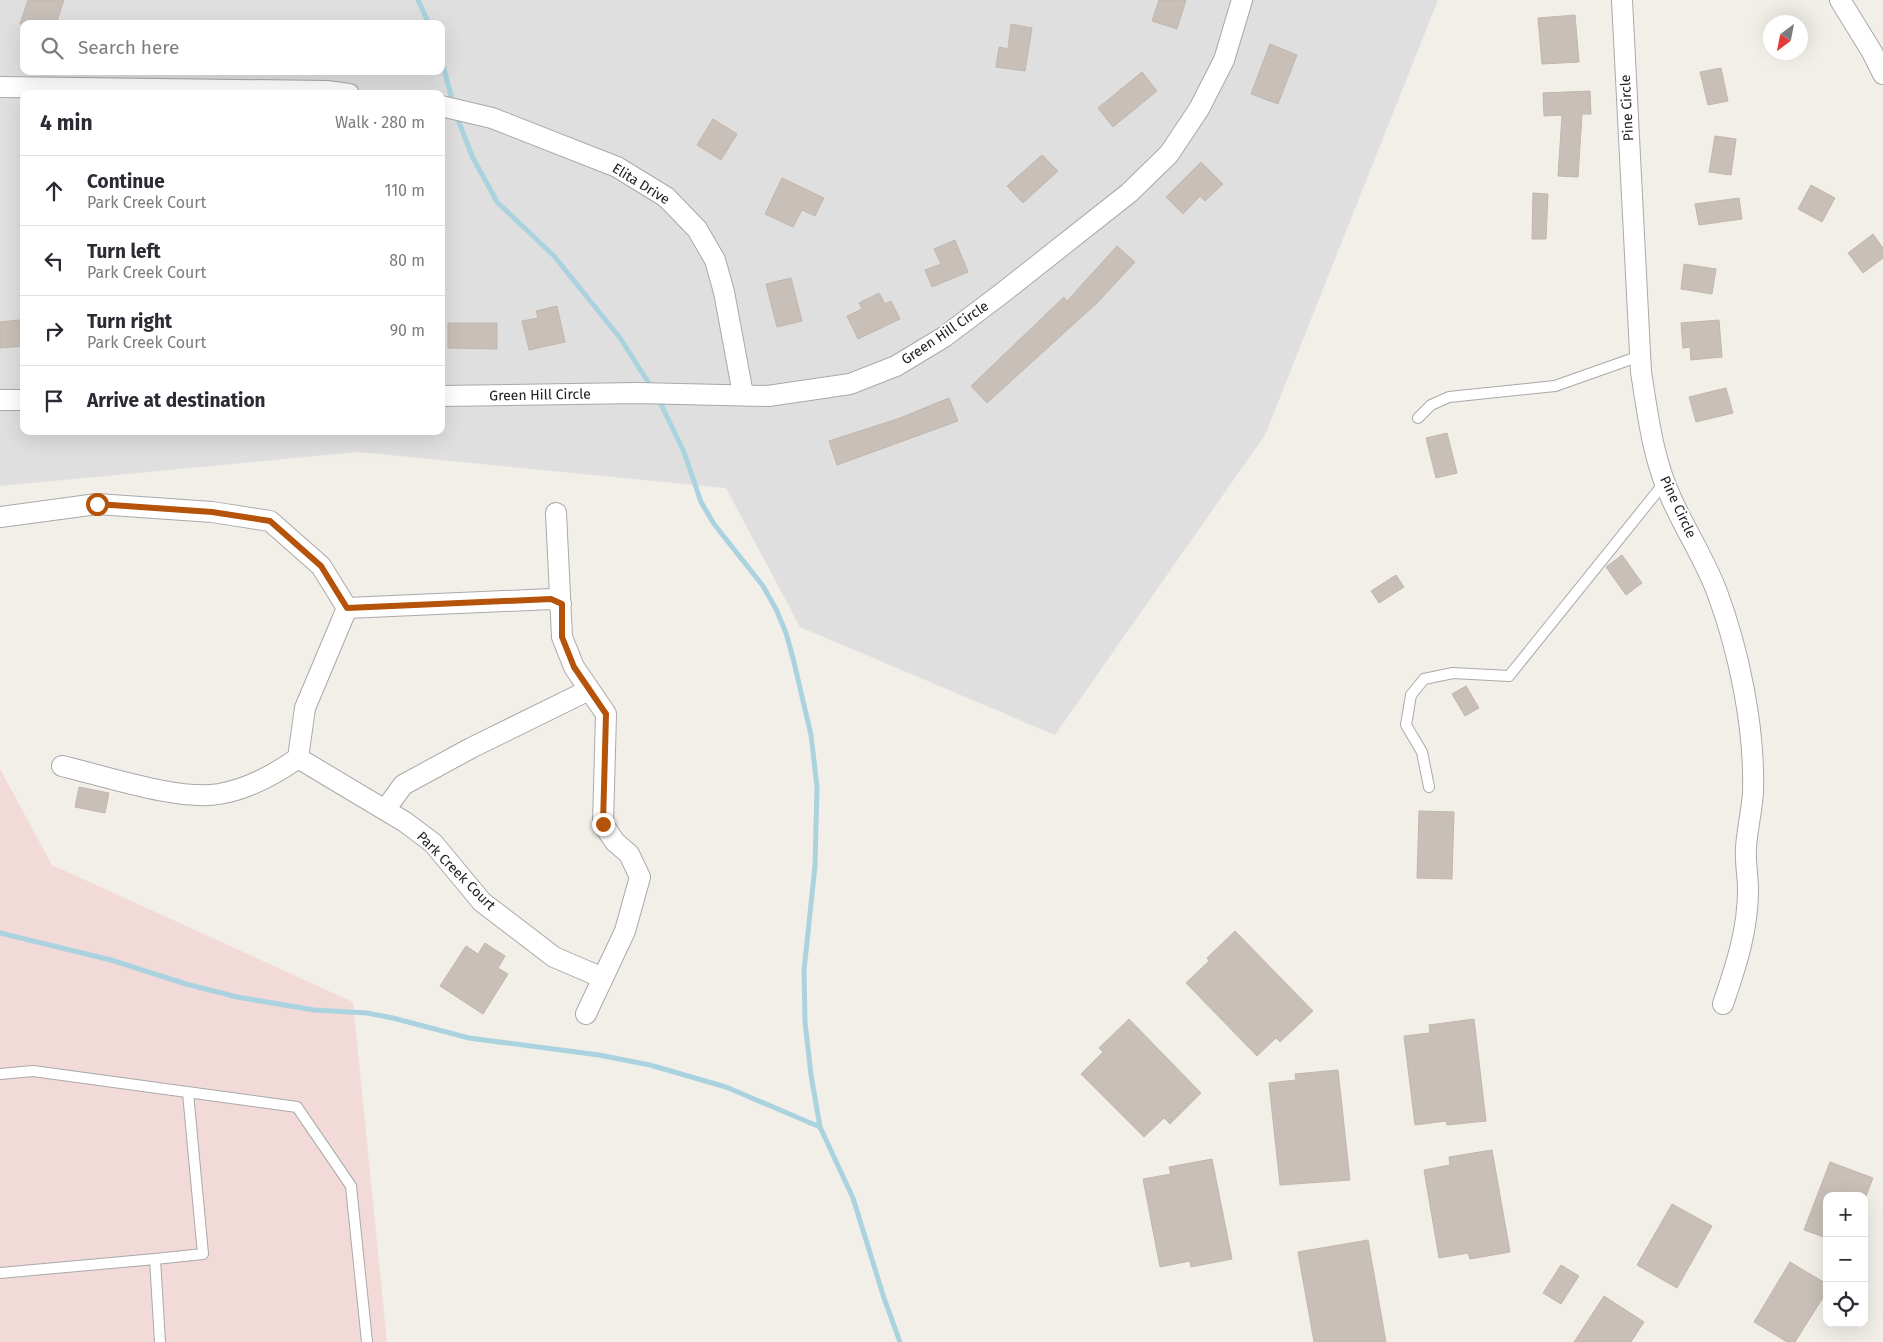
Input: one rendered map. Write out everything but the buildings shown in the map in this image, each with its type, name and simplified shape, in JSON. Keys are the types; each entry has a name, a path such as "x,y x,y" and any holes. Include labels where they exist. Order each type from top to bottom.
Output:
{"street":[{"name":"Green Hill Circle","path":"445,396 743,394 768,396 850,384 896,366 944,336 1001,294 1129,193 1169,154 1199,109 1224,60 1242,0"},
{"name":"Pine Circle","path":"1622,0 1640,372 1655,452 1665,482 1717,592 1735,652 1746,705 1752,761 1753,794 1746,830 1745,858 1748,889 1746,919 1741,952 1723,1004"},
{"path":"1840,0 1872,52 1883,74"},
{"path":"0,87 196,90"},
{"name":"Elita Drive","path":"445,107 492,118 617,167 666,197 697,229 715,260 724,292 743,394"},
{"path":"0,400 20,400"},
{"path":"0,517 97,504 212,512 270,521 321,566 347,608"},
{"path":"556,513 562,604 562,637 574,667 606,714 603,824 614,842 629,854 640,877 625,932 586,1014"},
{"path":"347,608 551,599 562,604"},
{"path":"62,766 183,794 218,794 244,788 277,773 298,758 305,708 347,608"},
{"path":"385,810 403,785 471,748 589,690"},
{"name":"Park Creek Court","path":"298,758 405,822 433,843 489,907 554,956 603,978"}],"lane":[{"path":"1418,418 1431,405 1449,398 1555,386 1640,356"},
{"path":"1429,787 1422,752 1406,725 1411,695 1424,680 1453,673 1510,676 1665,482"},
{"path":"0,1074 33,1070 297,1107 351,1186 367,1342"},
{"path":"0,1272 203,1254 188,1093"},
{"path":"155,1259 160,1342"}],"shaded area":[{"path":"0,0 1438,0 1265,435 1055,735 800,627 726,488 358,452 0,486"},
{"path":"0,769 52,865 353,1002 387,1342 0,1342"}],"waterway":[{"path":"418,0 427,20"},
{"path":"445,73 453,103"},
{"path":"456,114 472,156 497,202 554,256 620,338 652,388"},
{"path":"658,398 684,452 701,502 714,524 763,586 776,609 786,633 793,658 811,735 817,787 815,866 804,970 805,1022 811,1075 820,1127 853,1198 884,1298 900,1342"},
{"path":"0,933 111,960 186,984 237,997 314,1010 367,1013 469,1038 599,1055 650,1065 726,1087 820,1127"}],"route":[{"path":"97,504 212,512 270,521 321,566 347,608 551,599 562,604 562,637 574,667 606,714 603,824"}]}
